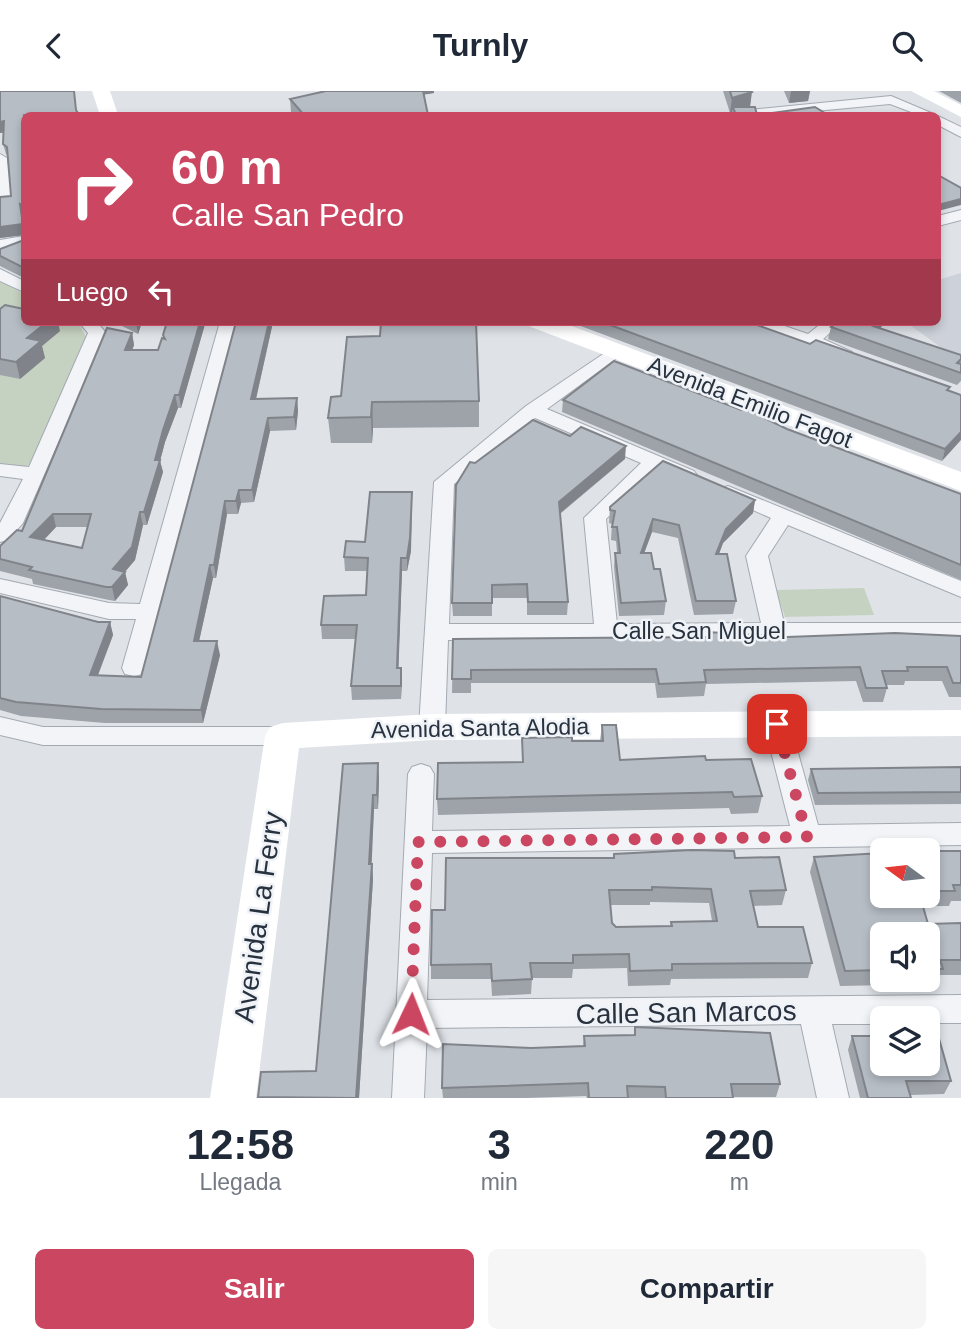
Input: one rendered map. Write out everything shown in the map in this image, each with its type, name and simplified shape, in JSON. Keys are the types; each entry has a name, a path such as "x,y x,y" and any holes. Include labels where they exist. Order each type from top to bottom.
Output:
{"street":[{"path":"101,91 108,112"},
{"path":"920,91 961,112"},
{"path":"795,112 891,100 921,112"},
{"path":"941,122 961,133"},
{"path":"0,157 5,198 0,198"},
{"path":"941,206 959,216"},
{"path":"941,220 959,216"},
{"path":"0,245 21,242"},
{"path":"0,274 21,284"},
{"path":"0,535 12,523 36,474 97,333 91,326"},
{"path":"134,668 228,326"},
{"name":"Avenida Emilio Fagot","path":"549,326 961,482"},
{"path":"768,326 861,359"},
{"path":"811,341 828,326"},
{"path":"432,727 444,482 533,410 615,351"},
{"path":"533,410 961,590"},
{"path":"606,631 595,518 654,461"},
{"path":"0,470 36,474"},
{"path":"774,630 757,556 784,515"},
{"path":"0,586 109,611 148,612"},
{"name":"Calle San Miguel","path":"437,632 961,631"},
{"name":"Avenida Santa Alodia","path":"0,726 43,736 283,736 432,727 961,723"},
{"path":"777,724 807,837"},
{"name":"Avenida La Ferry","path":"233,1098 283,736"},
{"path":"408,1098 421,774"},
{"path":"418,842 961,834"},
{"name":"Calle San Marcos","path":"411,1014 961,1009"},
{"path":"813,1010 833,1098"}],"shaded area":[{"path":"961,273 961,362 912,326 941,326 941,279"}],"green space":[{"path":"0,281 21,292 21,326 80,326 86,337 35,461 25,467 0,464"},
{"path":"864,588 874,615 785,617 776,590"}],"building":[{"path":"0,91 74,91 77,112 21,112 21,224 0,227 0,197 11,196 7,147 3,144 4,121 0,122"},
{"path":"326,91 423,91 427,112 301,112 290,99"},
{"path":"730,91 751,91 752,92 732,98"},
{"path":"733,107 755,107 756,112 735,112"},
{"path":"815,107 823,112 779,112"},
{"path":"941,177 961,188 961,199 941,204"},
{"path":"21,241 21,266 0,256 0,249"},
{"path":"5,305 21,308 21,326 42,326 27,338 41,341 16,362 0,359 0,309"},
{"path":"166,326 199,326 179,395 175,395 163,430 155,460 160,460 144,512 140,512 132,547 113,569 125,572 112,587 106,587 29,570 32,567 0,559 0,546 17,530 22,531 107,328 132,333 125,350 158,350 162,338 165,339 163,335","holes":["53,514 91,514 82,548 30,537"]},
{"path":"235,326 268,326 251,399 297,398 294,417 268,418 252,490 239,490 236,501 225,501 214,565 210,565 194,641 217,641 201,710 101,709 16,702 0,698 0,596 98,622 110,622 90,675 141,677"},
{"path":"381,326 476,326 479,401 372,402 371,417 328,418 331,397 341,396 347,337 380,336"},
{"path":"613,326 760,326 810,344 816,340 950,387 947,390 961,395 961,432 945,449"},
{"path":"873,326 961,355 957,363 961,364 961,373 831,327"},
{"path":"614,361 741,410 744,408 787,429 961,494 961,565 563,400"},
{"path":"533,420 570,436 581,427 626,446 559,502 568,602 528,602 527,584 492,585 492,603 452,603 456,485 470,462 475,463"},
{"path":"663,461 755,500 726,529 716,554 727,554 736,601 696,601 679,525 653,519 641,553 651,553 654,569 660,569 666,601 621,603 615,553 620,553 617,527 612,527 615,511 610,510 610,507"},
{"path":"370,492 412,492 407,558 401,558 397,668 401,668 401,686 351,686 357,625 321,625 324,596 366,595 368,558 344,557 346,541 365,542"},
{"path":"707,632 787,637 895,633 961,636 961,683 953,683 947,667 907,667 908,671 882,671 887,688 866,688 860,667 704,670 706,682 659,684 656,669 471,670 471,679 452,679 453,639 708,637"},
{"path":"602,725 616,725 620,760 705,756 706,760 751,759 762,796 734,797 732,792 437,799 438,763 523,762 522,738 572,737 572,741 603,741"},
{"path":"378,763 377,795 373,795 369,864 372,864 356,1098 258,1097 261,1072 316,1071 343,764"},
{"path":"961,767 961,792 818,793 811,769"},
{"path":"692,850 734,851 735,858 779,857 786,890 750,891 758,927 803,927 812,963 672,964 672,970 630,971 629,954 573,955 573,963 530,963 532,979 492,981 491,964 431,965 432,910 445,910 446,858 614,858 614,854","holes":["652,887 711,889 717,921 671,922 672,926 616,927 612,923 609,890 652,890"]},
{"path":"940,851 961,851 961,885 953,885 955,891 940,891"},
{"path":"870,854 870,908 923,908 927,922 870,922 870,970 845,971 814,857"},
{"path":"961,923 961,960 940,960 940,924"},
{"path":"635,1027 770,1033 780,1084 731,1084 733,1098 666,1098 665,1087 627,1086 628,1098 589,1098 588,1083 442,1088 443,1044 531,1048 585,1046 584,1036 635,1035"},
{"path":"852,1036 870,1036 870,1076 940,1076 940,1042 951,1081 906,1081 911,1098 868,1098"}],"route":[{"path":"411,1014 418,842 807,837 777,724"}]}
